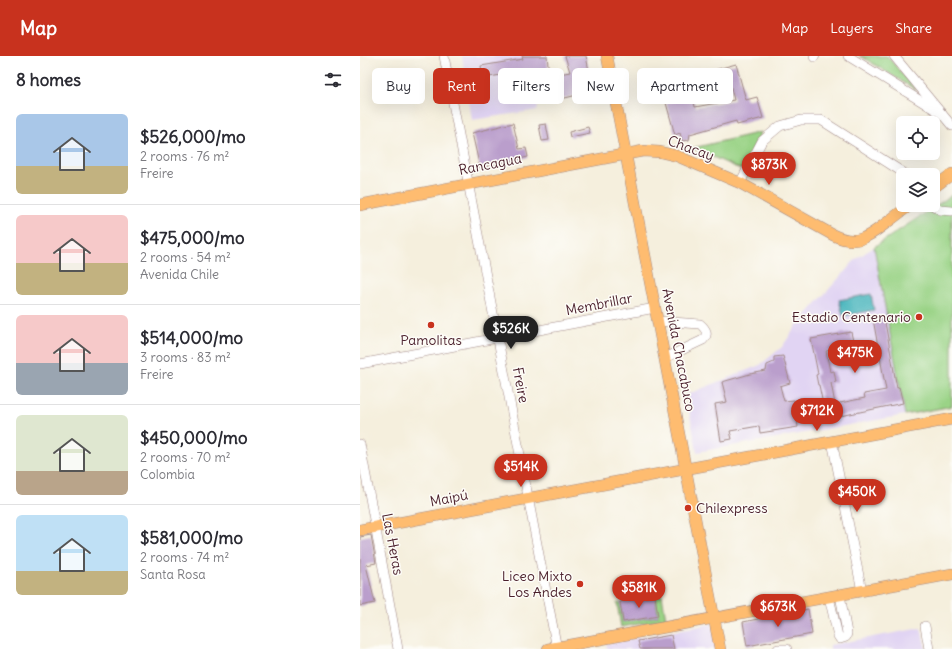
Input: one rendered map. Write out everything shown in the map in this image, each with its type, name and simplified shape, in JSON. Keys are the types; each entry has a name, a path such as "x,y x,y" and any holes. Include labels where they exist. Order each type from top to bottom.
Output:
{"main road":[{"name":"Avenida Chacabuco","path":"607,56 720,649"},
{"name":"Chacay","path":"626,153 642,151 669,154 684,159 740,183 833,235 849,240 859,240 869,237 901,212"},
{"name":"Rancagua","path":"360,205 626,153"},
{"path":"940,183 952,174"},
{"name":"Maipú","path":"360,530 952,419"},
{"path":"554,648 952,574"}],"street":[{"name":"Freire","path":"444,56 529,498 554,648"},
{"path":"848,56 942,114"},
{"path":"894,56 952,126"},
{"path":"740,183 762,141 780,126 801,120 821,120 896,168"},
{"path":"940,210 952,211"},
{"name":"Membrillar","path":"360,364 655,308"},
{"path":"658,321 700,324 707,332 706,337 703,340 665,358"},
{"path":"832,441 862,591"},
{"name":"Las Heras","path":"360,444 398,649"},
{"path":"925,626 930,649"},
{"path":"778,649 787,649"}],"shaded area":[{"path":"462,56 530,56 532,68 498,68 498,104 537,104 538,110 472,120 470,104 490,104 490,68 464,68"},
{"path":"874,247 905,415 697,452 686,395 760,365 782,347 797,325 856,259"},
{"path":"712,624 717,649 607,649 606,644"},
{"path":"921,628 926,649 830,649 830,645"}],"green space":[{"path":"859,56 887,56 916,90 864,58"},
{"path":"761,132 742,170 693,148"},
{"name":"Estadio Centenario","path":"952,195 952,406 905,415 874,247 926,212 940,212 940,203"},
{"path":"662,595 666,619 621,627 617,603 620,602 623,622 658,616 655,596"}],"water":[{"path":"871,294 874,310 843,316 839,300"}],"building":[{"path":"522,56 547,56 548,68 498,68 498,76 490,77 490,68 481,68 481,66 523,59"},
{"path":"565,56 586,56 588,68 572,68 572,96 564,98 564,73 570,72"},
{"path":"736,64 746,100 757,97 763,118 737,125 736,121 690,134 689,140 682,141 680,133 675,135 666,104 694,104 695,107 712,104 733,104 733,68 722,68"},
{"path":"513,123 519,149 526,148 528,157 480,168 472,133"},
{"path":"546,124 549,140 542,141 539,125"},
{"path":"588,127 590,133 570,137 569,132"},
{"path":"884,317 897,388 899,387 903,403 826,419 816,375 818,374 811,339 851,332 854,346 826,351 830,372 834,371 836,382 831,383 835,404 865,398 864,394 886,390 873,319"},
{"path":"783,356 790,383 780,386 784,401 794,400 798,427 760,433 759,426 730,431 732,439 721,441 715,404 727,402 722,382 766,371 767,365 774,362 774,357"},
{"path":"371,535 376,563 366,565 375,603 360,606 360,537"},
{"path":"655,596 658,616 623,622 620,602"},
{"path":"808,609 812,634 747,646 743,622"},
{"path":"671,635 674,649 640,649 638,641"}],"place":[{"name":"Estadio Centenario","path":"919,317"},
{"name":"Pamolitas","path":"431,325"},
{"name":"Chilexpress","path":"688,508"},
{"name":"Liceo Mixto Los Andes","path":"580,584"}]}
